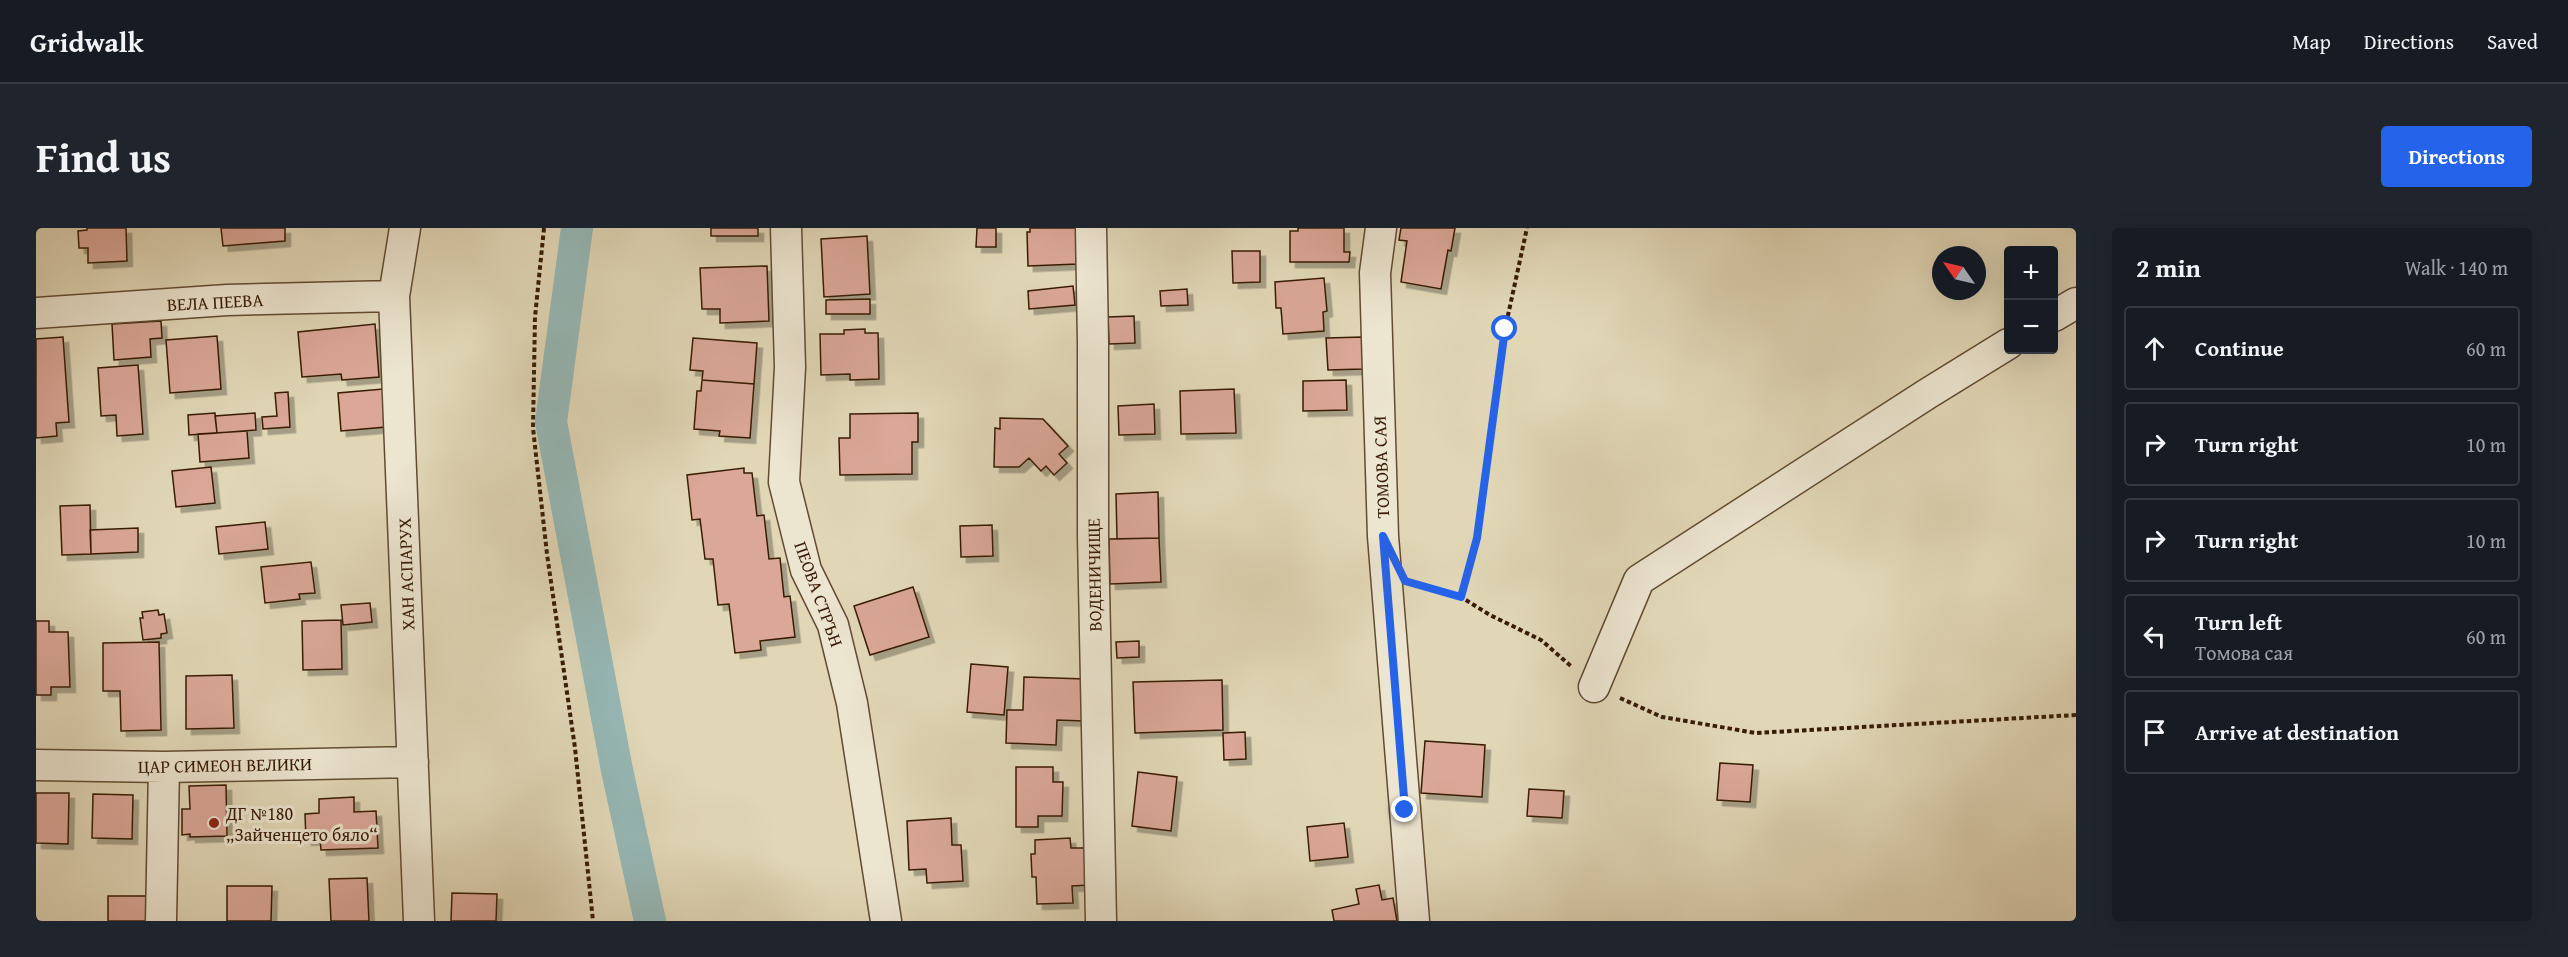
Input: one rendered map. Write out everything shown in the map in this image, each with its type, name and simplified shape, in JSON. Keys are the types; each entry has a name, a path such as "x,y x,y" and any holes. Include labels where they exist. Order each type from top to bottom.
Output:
{"street":[{"name":"ХАН АСПАРУХ","path":"405,228 394,296 419,921"},
{"name":"ПЕОВА СТРЪН","path":"786,228 789,367 784,482 806,570 833,625 852,703 886,921"},
{"name":"ВОДЕНИЧИЩЕ","path":"1091,228 1094,343 1093,549 1101,921"},
{"name":"ТОМОВА САЯ","path":"1381,228 1375,273 1383,536 1414,921"},
{"name":"ВЕЛА ПЕЕВА","path":"36,313 226,300 394,296"},
{"path":"2058,314 2076,303"},
{"path":"1594,687 1639,580 2004,346"},
{"name":"ЦАР СИМЕОН ВЕЛИКИ","path":"36,765 164,767 413,762"},
{"path":"161,921 164,767"}],"path":[{"path":"544,228 535,317 533,428 547,554 575,748 593,921"},
{"path":"1461,597 1477,538 1505,329 1527,228"},
{"path":"1405,581 1461,597 1490,615 1541,640 1594,687 1662,717 1756,732 2076,716"}],"building":[{"path":"87,228 126,228 127,261 88,263 88,248 79,248 78,231 87,230"},
{"path":"221,228 285,228 285,241 223,246"},
{"path":"711,228 758,228 758,236 711,236"},
{"path":"977,228 996,228 996,247 976,247"},
{"path":"1030,228 1077,228 1078,264 1028,266 1027,232 1030,232"},
{"path":"1298,228 1344,228 1344,252 1350,252 1349,262 1290,262 1290,231 1298,231"},
{"path":"1401,228 1455,228 1451,251 1448,250 1441,289 1401,282 1407,241 1399,240"},
{"path":"867,236 870,294 824,297 821,239"},
{"path":"1232,251 1260,251 1260,282 1233,283"},
{"path":"767,266 769,321 720,323 720,309 702,309 700,268"},
{"path":"1324,278 1327,311 1323,312 1324,331 1283,334 1281,308 1276,308 1275,282"},
{"path":"1073,286 1075,305 1029,309 1028,291"},
{"path":"1187,289 1188,305 1161,306 1160,291"},
{"path":"870,299 870,314 826,314 826,300"},
{"path":"1134,316 1135,343 1109,344 1108,317"},
{"path":"161,321 162,338 150,339 151,357 114,360 112,324"},
{"path":"375,324 379,377 342,380 341,374 302,377 298,332"},
{"path":"865,329 865,333 878,333 879,379 850,380 850,374 821,375 820,334 844,334 844,330"},
{"path":"217,336 221,389 170,393 166,340"},
{"path":"63,337 69,422 56,423 57,436 36,438 36,339"},
{"path":"1363,337 1363,369 1328,370 1326,338"},
{"path":"693,338 757,343 754,384 702,380 703,371 690,370"},
{"path":"138,365 143,434 117,436 116,415 101,416 98,368"},
{"path":"702,380 754,384 750,438 719,436 720,431 694,429 697,391 701,391"},
{"path":"1346,380 1347,410 1303,411 1303,381"},
{"path":"383,389 386,427 341,431 338,393"},
{"path":"1234,389 1236,433 1181,434 1180,391"},
{"path":"288,392 290,427 263,429 262,417 277,416 275,393"},
{"path":"1154,404 1155,434 1119,435 1118,406"},
{"path":"215,413 217,433 189,435 188,415"},
{"path":"255,413 256,430 217,433 215,416"},
{"path":"918,413 918,442 912,442 912,474 840,475 839,438 850,438 850,414"},
{"path":"1000,418 1043,419 1068,446 1059,454 1067,463 1054,475 1046,466 1041,471 1029,458 1019,467 994,467 995,428 1000,429"},
{"path":"247,431 249,458 200,462 198,434"},
{"path":"211,467 215,503 176,507 172,471"},
{"path":"744,468 744,473 752,473 757,516 764,515 769,559 780,558 784,597 790,596 795,637 760,641 761,650 735,653 729,604 718,605 713,559 705,559 700,519 692,520 687,475"},
{"path":"1158,492 1159,538 1117,539 1116,494"},
{"path":"90,505 91,554 62,555 60,506"},
{"path":"265,522 268,549 219,554 216,527"},
{"path":"992,525 993,556 961,557 960,526"},
{"path":"138,528 138,552 91,554 90,530"},
{"path":"1159,538 1161,582 1110,584 1109,539"},
{"path":"311,562 315,593 299,594 300,599 265,603 261,567"},
{"path":"913,587 929,637 870,655 854,606"},
{"path":"370,603 372,622 343,625 341,605"},
{"path":"158,610 159,615 164,614 167,633 161,634 161,638 143,640 140,618 143,618 142,612"},
{"path":"341,620 342,669 303,670 302,621"},
{"path":"36,621 49,621 49,632 68,632 70,687 51,687 51,695 36,695"},
{"path":"1139,641 1139,657 1117,658 1116,642"},
{"path":"159,642 161,730 121,731 120,691 103,691 103,643"},
{"path":"971,664 1008,667 1004,715 967,712"},
{"path":"232,675 234,728 186,729 186,676"},
{"path":"1024,677 1085,679 1084,721 1057,720 1056,745 1006,743 1007,710 1023,710"},
{"path":"1222,680 1223,730 1135,733 1133,682"},
{"path":"1245,732 1246,759 1224,760 1223,733"},
{"path":"1425,741 1485,745 1482,797 1421,793"},
{"path":"1720,763 1753,765 1750,802 1717,800"},
{"path":"1016,767 1053,767 1053,782 1063,782 1062,816 1038,816 1038,827 1016,827"},
{"path":"1138,772 1177,777 1171,831 1132,826"},
{"path":"226,785 227,836 190,837 190,834 182,835 182,809 190,809 189,786"},
{"path":"1529,789 1564,791 1562,818 1527,816"},
{"path":"36,793 69,793 68,844 36,843"},
{"path":"93,794 133,795 132,839 92,838"},
{"path":"354,797 354,812 376,811 378,848 321,850 320,839 306,840 305,814 319,813 319,799"},
{"path":"951,818 952,845 961,845 963,881 927,883 926,869 909,870 907,821"},
{"path":"1344,823 1348,857 1310,861 1307,827"},
{"path":"1070,838 1071,848 1088,848 1089,885 1072,886 1073,903 1037,904 1036,877 1032,877 1031,854 1035,854 1035,840"},
{"path":"367,878 369,921 331,921 329,879"},
{"path":"1379,885 1382,900 1393,898 1397,921 1334,921 1332,910 1359,904 1356,889"},
{"path":"227,886 272,886 271,921 227,921"},
{"path":"452,893 497,894 496,921 451,921"},
{"path":"108,896 147,896 146,921 108,921"}],"waterway":[{"path":"577,228 551,422 617,770 650,921"}],"place":[{"name":"ДГ №180 „Зайченцето бяло“","path":"214,823"}],"route":[{"path":"1405,810 1383,536 1405,581 1461,597 1477,538 1505,329"}]}
